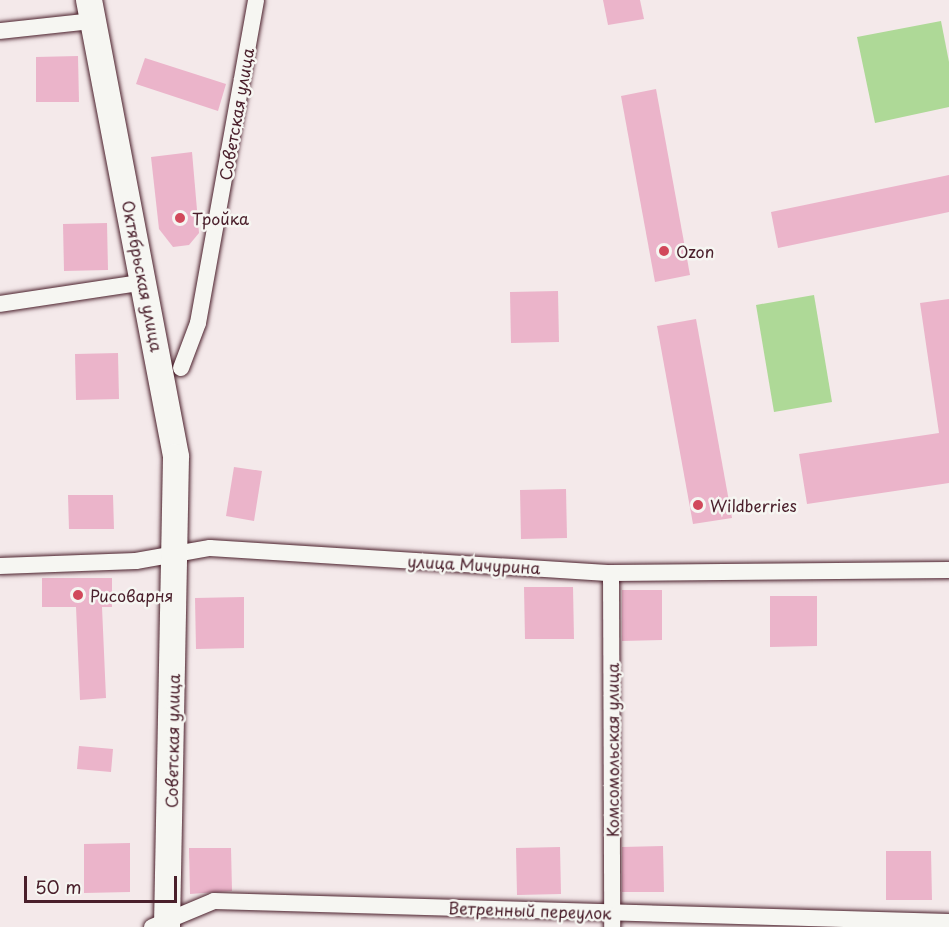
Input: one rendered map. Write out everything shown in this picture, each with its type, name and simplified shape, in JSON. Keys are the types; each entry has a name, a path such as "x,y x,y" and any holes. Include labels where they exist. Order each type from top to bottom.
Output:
{"main road":[{"name":"Октябрьская улица","path":"91,11 145,282 176,457 176,554"},
{"name":"Советская улица","path":"162,925 176,554"}],"street":[{"name":"Советская улица","path":"181,368 198,323 256,0"},
{"path":"0,31 91,11"},
{"path":"0,304 145,282"},
{"name":"улица Мичурина","path":"0,566 136,561 210,548 611,573 949,570"},
{"name":"Комсомольская улица","path":"611,573 612,920"},
{"name":"Ветренный переулок","path":"162,925 214,901 612,920 949,922"}],"green space":[{"path":"941,21 949,62 949,107 875,123 857,37"},
{"path":"814,295 832,402 774,412 756,305"}],"building":[{"path":"603,0 640,0 644,19 608,25"},
{"path":"78,56 79,102 36,102 36,57"},
{"path":"145,58 226,84 218,111 136,84"},
{"path":"656,89 690,275 655,282 621,96"},
{"path":"192,152 199,233 189,245 173,247 159,229 151,157"},
{"path":"949,175 949,212 778,248 771,212"},
{"path":"107,223 108,270 64,271 63,224"},
{"path":"558,291 559,342 511,343 510,292"},
{"path":"949,299 949,483 807,504 799,454 939,433 920,303"},
{"path":"696,319 732,518 693,524 657,326"},
{"path":"118,353 119,399 76,400 75,354"},
{"path":"234,467 262,471 254,521 226,516"},
{"path":"566,489 567,538 521,539 520,490"},
{"path":"68,495 113,495 114,529 69,529"},
{"path":"42,578 112,578 112,607 102,607 106,698 80,700 76,607 42,607"},
{"path":"524,587 573,587 574,639 525,639"},
{"path":"622,590 662,590 662,640 622,641"},
{"path":"770,596 817,596 817,646 770,647"},
{"path":"244,597 244,648 196,649 195,598"},
{"path":"79,746 113,749 111,772 77,769"},
{"path":"130,843 130,892 84,893 84,844"},
{"path":"663,846 664,892 622,892 622,847"},
{"path":"560,847 561,894 517,895 516,848"},
{"path":"189,848 231,848 232,891 190,894"},
{"path":"886,851 931,851 932,900 886,900"}],"place":[{"name":"Тройка","path":"180,218"},
{"name":"Ozon","path":"664,251"},
{"name":"Wildberries","path":"698,505"},
{"name":"Рисоварня","path":"78,595"}]}
